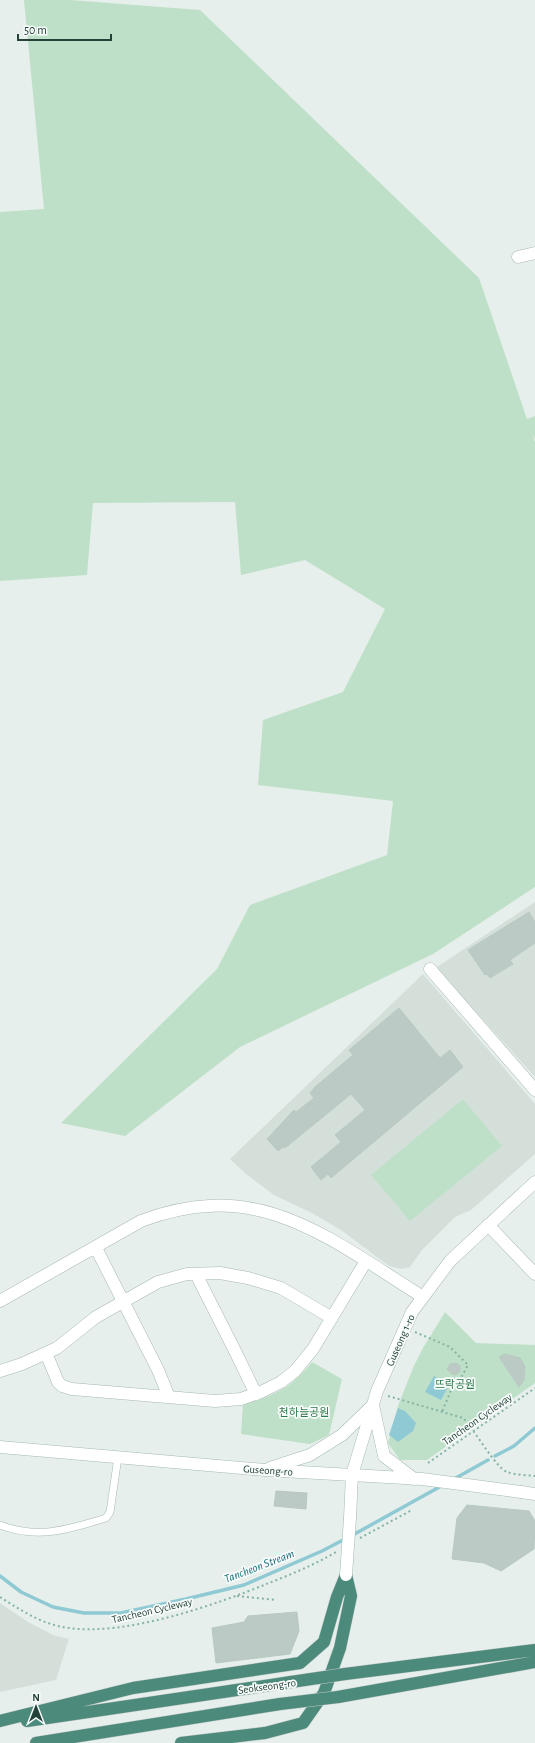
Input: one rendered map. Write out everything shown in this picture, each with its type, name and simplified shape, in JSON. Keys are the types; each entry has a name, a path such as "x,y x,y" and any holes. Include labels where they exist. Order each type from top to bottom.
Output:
{"highway":[{"path":"0,1721 133,1688 300,1663 324,1642 337,1596 346,1575"},
{"path":"181,1743 265,1733 302,1723 324,1693 340,1648 351,1596 346,1575"},
{"name":"Seokseong-ro","path":"0,1726 345,1674 535,1650"},
{"name":"Seokseong-ro","path":"36,1743 280,1704 338,1697 535,1662"}],"street":[{"path":"518,257 535,253"},
{"path":"430,969 535,1090"},
{"name":"Guseong 1-ro","path":"346,1575 352,1475 377,1391 412,1312 450,1261 535,1182"},
{"path":"0,1301 96,1248 141,1221 164,1212 189,1207 216,1205 240,1206 269,1212 297,1221 424,1296"},
{"path":"488,1225 535,1274"},
{"path":"96,1248 158,1370 169,1397"},
{"path":"46,1353 58,1382 62,1386 72,1389 215,1401 241,1399 256,1394 281,1382 295,1371 313,1349 366,1261"},
{"path":"0,1371 22,1364 57,1348 96,1317 158,1282 187,1274 220,1273 248,1278 281,1288 332,1318"},
{"path":"196,1274 256,1394"},
{"path":"265,1470 310,1455 342,1435 373,1405"},
{"path":"373,1405 384,1456 418,1479"},
{"name":"Guseong-ro","path":"0,1447 265,1470 418,1479 535,1494"}],"lane":[{"path":"0,1525 34,1533 63,1531 106,1518 110,1512 118,1457"}],"path":[{"path":"405,1327 450,1347 468,1366 462,1376 454,1383 442,1412"},
{"name":"Tancheon Cycleway","path":"428,1463 535,1388"},
{"path":"377,1391 400,1401 463,1418 474,1431 498,1466 507,1472 535,1476"},
{"name":"Tancheon Cycleway","path":"0,1597 45,1623 69,1628 118,1628 190,1611 235,1596 286,1576"},
{"path":"235,1596 276,1600"}],"shaded area":[{"path":"535,902 535,1077 437,967"},
{"path":"423,974 535,1104 535,1154 471,1210 455,1217 422,1250 410,1267 401,1269 389,1266 341,1230 312,1213 274,1195 246,1174 230,1159"},
{"path":"0,1603 28,1622 53,1635 69,1639 56,1680 0,1692"}],"green space":[{"path":"24,0 70,0 200,10 479,278 527,419 535,416 535,439 532,433 535,442 535,887 433,954 240,1047 125,1136 61,1123 217,969 250,905 387,855 393,801 258,785 263,720 343,692 385,609 305,560 241,575 235,502 93,503 87,575 0,581 0,212 44,209"},
{"path":"463,1099 502,1146 410,1221 371,1175"},
{"name":"뜨락공원","path":"445,1312 476,1343 535,1345 535,1383 427,1460 400,1460 388,1443 398,1406 413,1368 423,1348"},
{"name":"천하늘공원","path":"312,1362 342,1379 329,1435 310,1444 241,1434 243,1405 281,1390 296,1379"}],"water":[{"path":"434,1376 449,1385 441,1400 425,1392"},
{"path":"398,1408 405,1411 416,1423 413,1431 398,1442 389,1435"}],"building":[{"path":"529,912 535,922 535,943 510,960 513,964 490,978 487,974 485,975 468,950"},
{"path":"399,1008 440,1058 450,1050 463,1067 331,1178 328,1174 321,1180 311,1167 341,1142 335,1135 365,1110 351,1094 285,1148 283,1147 278,1151 267,1139 294,1110 296,1112 314,1098 310,1093 315,1087 353,1055 349,1050"},
{"path":"505,1354 520,1358 525,1366 524,1380 519,1387 499,1357"},
{"path":"456,1363 460,1366 460,1371 456,1375 452,1374 447,1369 450,1364"},
{"path":"276,1491 307,1493 306,1509 274,1506"},
{"path":"467,1505 529,1511 535,1521 534,1549 501,1571 484,1563 452,1559 457,1518"},
{"path":"297,1612 299,1631 290,1654 216,1663 212,1628 244,1622 248,1616"}],"waterway":[{"name":"Tancheon Stream","path":"495,1456 514,1446 535,1428"},
{"name":"Tancheon Stream","path":"454,1479 488,1460"},
{"name":"Tancheon Stream","path":"351,1536 443,1485"},
{"name":"Tancheon Stream","path":"0,1576 21,1592 53,1607 84,1613 121,1613 244,1585 322,1551 345,1539"}]}
